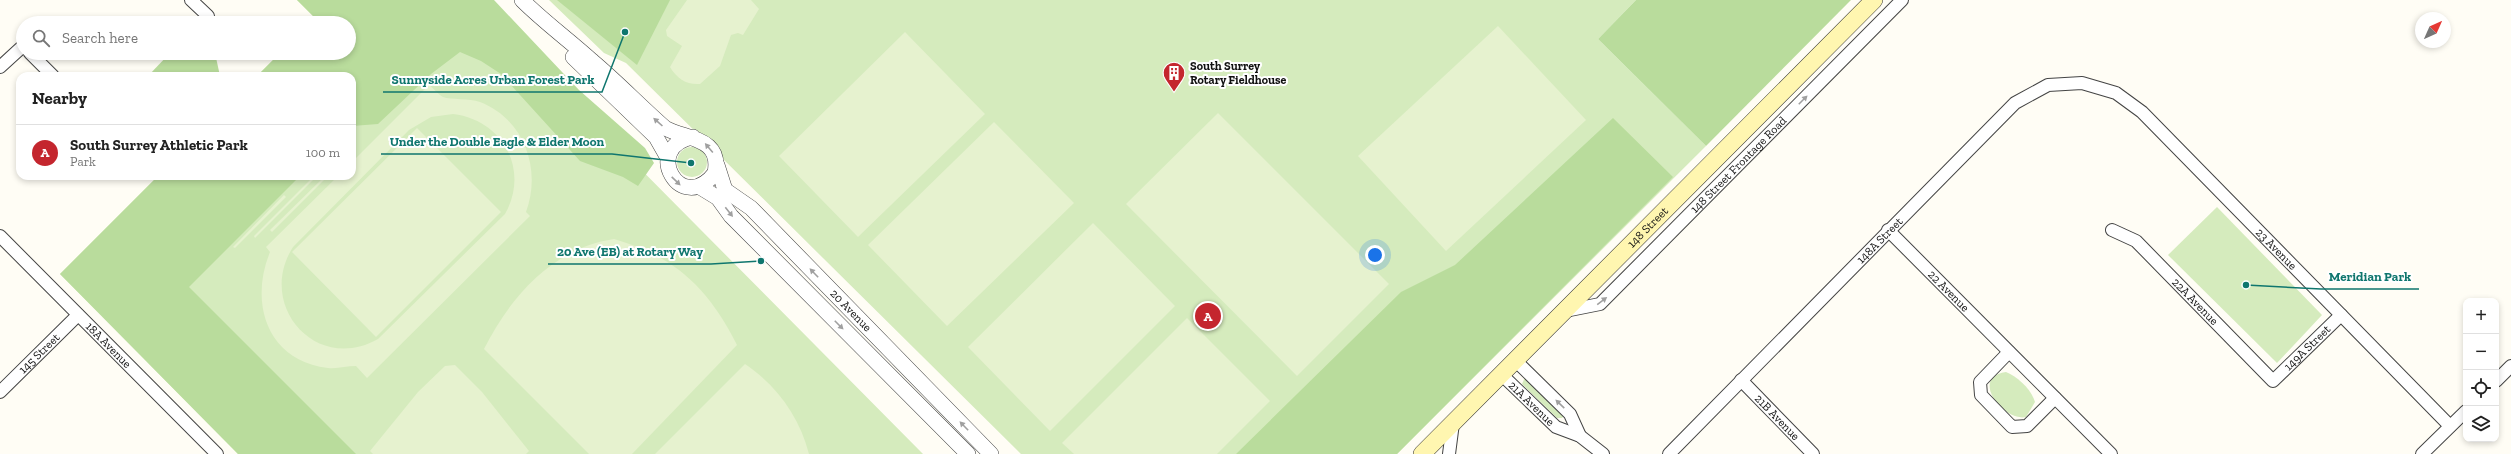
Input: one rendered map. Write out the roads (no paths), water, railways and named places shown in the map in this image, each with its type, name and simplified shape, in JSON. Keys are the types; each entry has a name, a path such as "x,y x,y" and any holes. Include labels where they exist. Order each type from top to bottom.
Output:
{"main road":[{"name":"148 Street","path":"1422,454 1874,0"}],"street":[{"path":"191,0 208,16"},
{"path":"522,0 545,23 558,31 601,68 665,128 676,134 693,137 709,146 716,157 717,165 715,173 700,187 682,186 674,181 670,174 668,158 656,137 553,37 545,23"},
{"name":"148 Street Frontage Road","path":"1565,311 1600,304 1902,0"},
{"path":"0,67 16,55"},
{"path":"37,60 49,72"},
{"name":"148A Street","path":"1668,454 2015,103 2048,85 2082,82 2116,93"},
{"name":"23 Avenue","path":"2116,93 2142,112 2450,426"},
{"path":"668,158 675,144 693,137"},
{"name":"20 Avenue","path":"717,165 725,190 751,208 991,454"},
{"name":"20 Avenue","path":"700,187 718,198 731,216 968,454"},
{"name":"22 Avenue","path":"1888,230 2112,454"},
{"name":"22A Avenue","path":"2112,230 2136,241 2273,381"},
{"name":"18A Avenue","path":"0,236 217,454"},
{"name":"145 Street","path":"0,392 78,315"},
{"name":"149A Street","path":"2273,381 2341,315"},
{"path":"2009,352 1980,382 1981,395 2012,427 2027,426 2055,398"},
{"path":"1516,361 1570,414 1580,436"},
{"path":"2499,378 2511,366"},
{"name":"21A Avenue","path":"1502,375 1556,427 1580,436 1603,454"},
{"name":"21B Avenue","path":"1741,380 1813,454"},
{"path":"2422,454 2463,414"},
{"path":"1449,454 1453,423"}],"place":[{"name":"Sunnyside Acres Urban Forest Park","path":"625,32"},
{"name":"South Surrey Rotary Fieldhouse","path":"1174,92"},
{"name":"Under the Double Eagle & Elder Moon","path":"691,163"},
{"name":"20 Ave (EB) at Rotary Way","path":"761,261"},
{"name":"Meridian Park","path":"2246,285"},
{"name":"South Surrey Athletic Park","path":"1208,316"}]}
